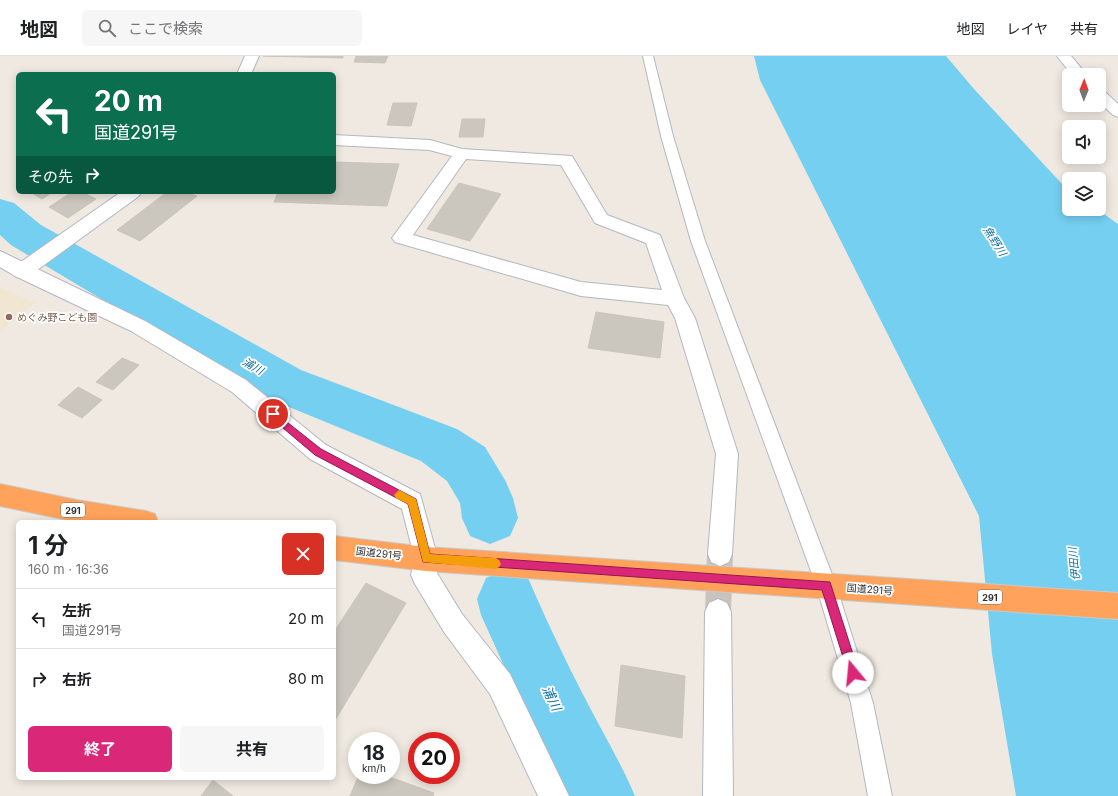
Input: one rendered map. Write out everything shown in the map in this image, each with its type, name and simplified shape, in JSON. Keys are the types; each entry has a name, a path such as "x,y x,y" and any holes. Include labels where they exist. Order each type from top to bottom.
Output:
{"highway":[{"name":"291","path":"0,495 77,511 133,520"},
{"name":"国道291号","path":"336,548 426,559 1118,606"}],"street":[{"path":"245,72 252,56"},
{"path":"1064,56 1074,68"},
{"path":"1106,101 1118,112"},
{"path":"336,140 430,145 462,154 566,160 601,219 654,239 674,298 685,318 727,454 720,554"},
{"path":"462,154 401,238 581,289 674,298"},
{"path":"22,271 130,194"},
{"path":"0,258 22,271 138,326 239,386 318,452 412,502 426,559 424,575 453,623 500,684 554,796"},
{"path":"718,612 718,796"}],"lane":[{"path":"648,56 667,136 698,241 826,585 862,703 880,796"}],"shaded area":[{"name":"めぐみ野こども園","path":"0,287 35,303 0,331"}],"water":[{"path":"754,56 946,56 974,89 1062,184 1062,216 1106,215 1118,224 1118,796 1016,796 992,654 979,516 760,80"}],"building":[{"path":"263,56 343,56 343,58"},
{"path":"356,56 388,56 385,63 354,62"},
{"path":"393,103 417,103 411,126 387,125"},
{"path":"462,119 485,119 483,137 459,137"},
{"path":"336,162 399,164 387,206 274,202 277,194 336,194"},
{"path":"459,183 501,194 470,241 427,229"},
{"path":"33,194 50,194 42,199"},
{"path":"69,194 86,194 96,199 68,218 49,207"},
{"path":"164,194 192,194 197,196 140,241 117,230"},
{"path":"596,312 664,322 660,358 588,348"},
{"path":"122,358 139,365 113,390 96,382"},
{"path":"78,387 102,400 82,418 58,405"},
{"path":"366,583 406,603 336,719 336,629"},
{"path":"621,665 685,676 682,738 615,726"},
{"path":"213,780 233,796 201,796"},
{"path":"400,781 434,793 433,796 350,796 355,784 400,784"}],"waterway":[{"name":"浦川","path":"0,213 26,235 284,384 439,445 466,464 486,498 490,518"},
{"name":"浦川","path":"507,599 511,615 574,747 600,796"}],"tunnel":[{"path":"718,612 720,554"}],"slow traffic":[{"path":"399,495 412,502 426,559 496,564"}],"place":[{"name":"めぐみ野こども園","path":"9,317"}],"route":[{"path":"273,414 318,452 412,502 426,559 826,585 853,673"}],"water label":[{"name":"魚野川","path":"995,241"},
{"name":"伊田川","path":"1074,564"}]}
